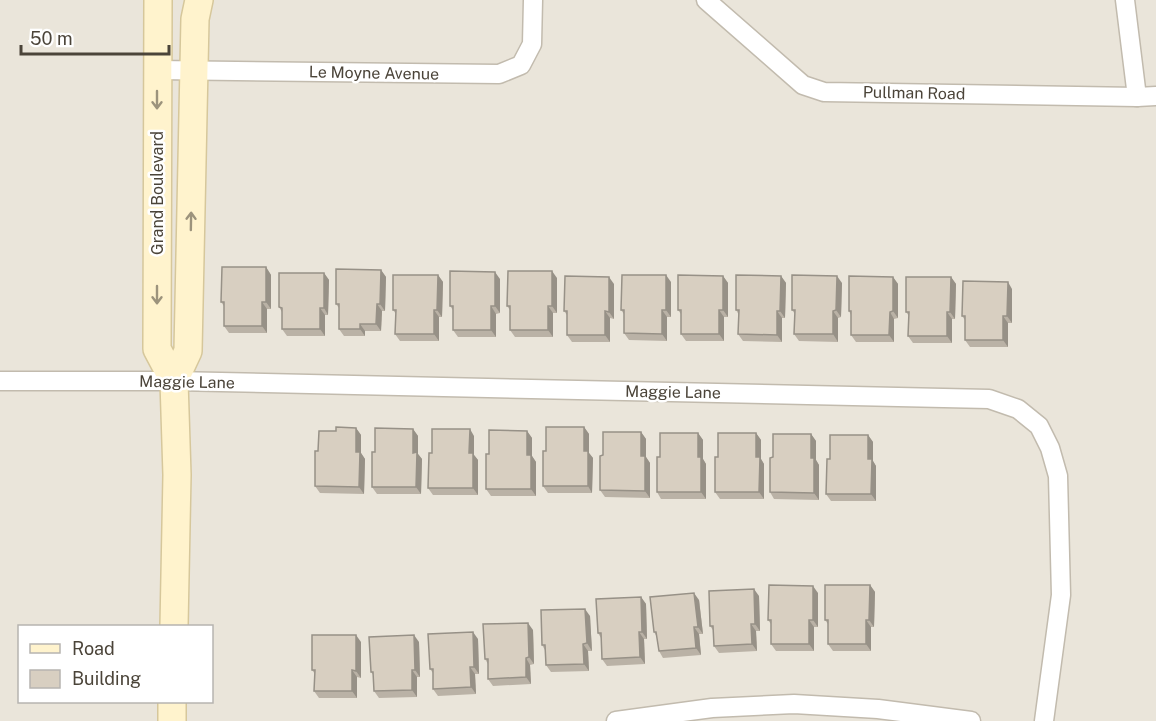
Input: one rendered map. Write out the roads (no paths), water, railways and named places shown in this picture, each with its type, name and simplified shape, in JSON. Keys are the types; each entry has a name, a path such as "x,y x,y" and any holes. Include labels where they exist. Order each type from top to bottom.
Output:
{"street":[{"name":"Grand Boulevard","path":"158,0 157,349 174,381 177,475 174,625"},
{"name":"Grand Boulevard","path":"174,381 188,351 195,19 199,0"},
{"name":"Le Moyne Avenue","path":"157,70 499,74 521,65 532,44 533,0"},
{"name":"Pullman Road","path":"706,0 803,85 824,92 1156,96"},
{"path":"1125,0 1137,97"},
{"name":"Maggie Lane","path":"0,381 174,381 989,399 1018,409 1039,426 1050,448 1058,476 1061,595 1044,721"},
{"path":"172,703 172,721"},
{"path":"616,721 712,708 794,704 878,709 971,721"}]}
